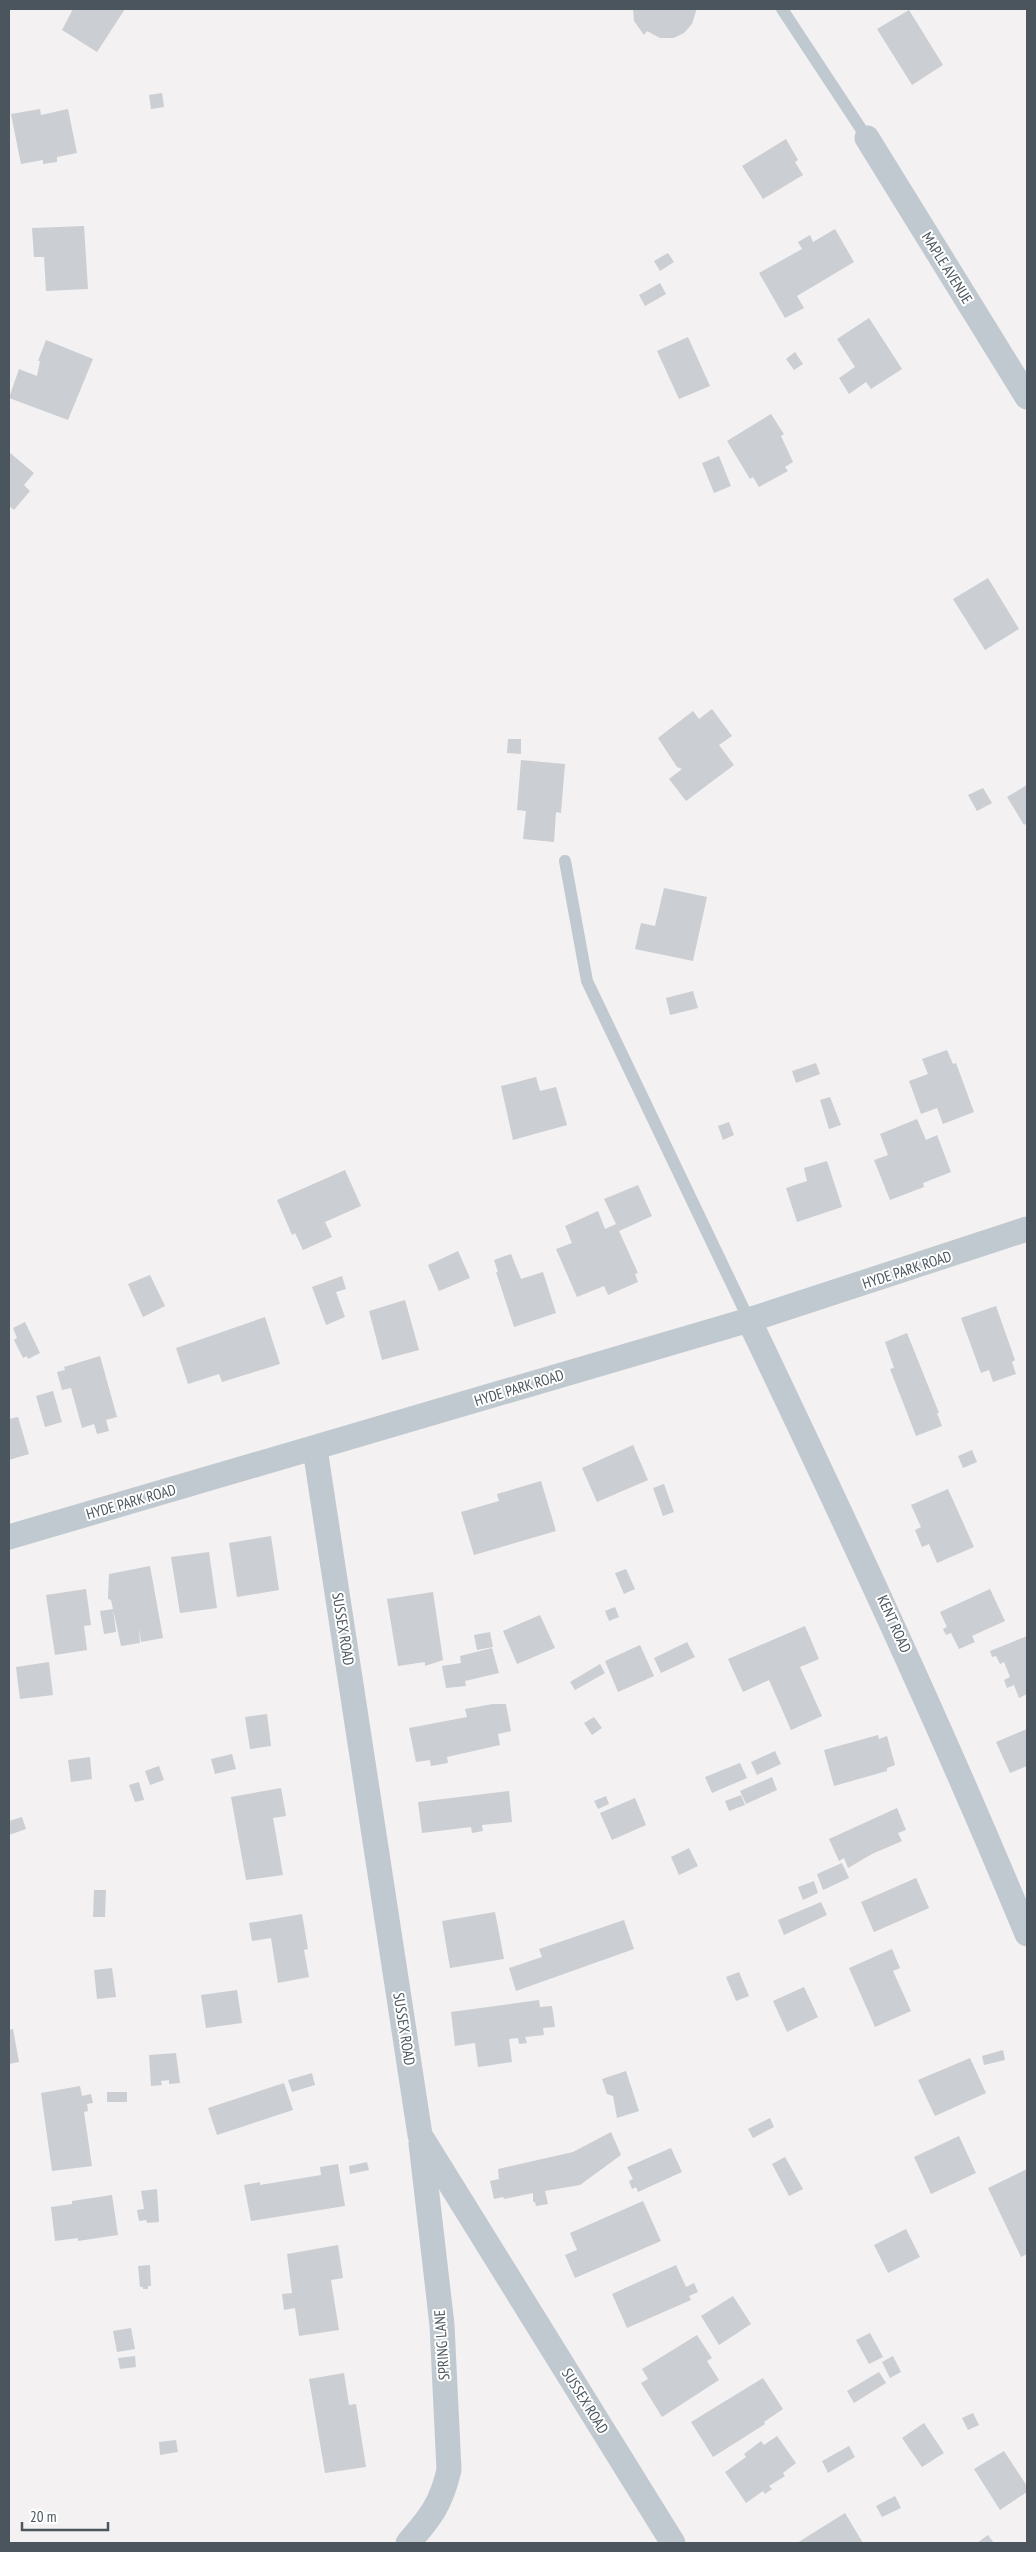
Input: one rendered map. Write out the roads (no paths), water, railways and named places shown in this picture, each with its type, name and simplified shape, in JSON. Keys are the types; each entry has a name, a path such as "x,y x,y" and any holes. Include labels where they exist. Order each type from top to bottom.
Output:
{"street":[{"name":"MAPLE AVENUE","path":"867,138 1027,397"},
{"name":"HYDE PARK ROAD","path":"9,1538 750,1320 1027,1229"},
{"name":"KENT ROAD","path":"750,1320 876,1584 971,1797 1027,1934"},
{"name":"SUSSEX ROAD","path":"315,1449 420,2135 673,2543"},
{"name":"SPRING LANE","path":"408,2543 432,2516 444,2491 448,2470 442,2325 420,2135"}],"lane":[{"path":"782,9 867,138"},
{"path":"565,861 587,981 750,1320"}]}
